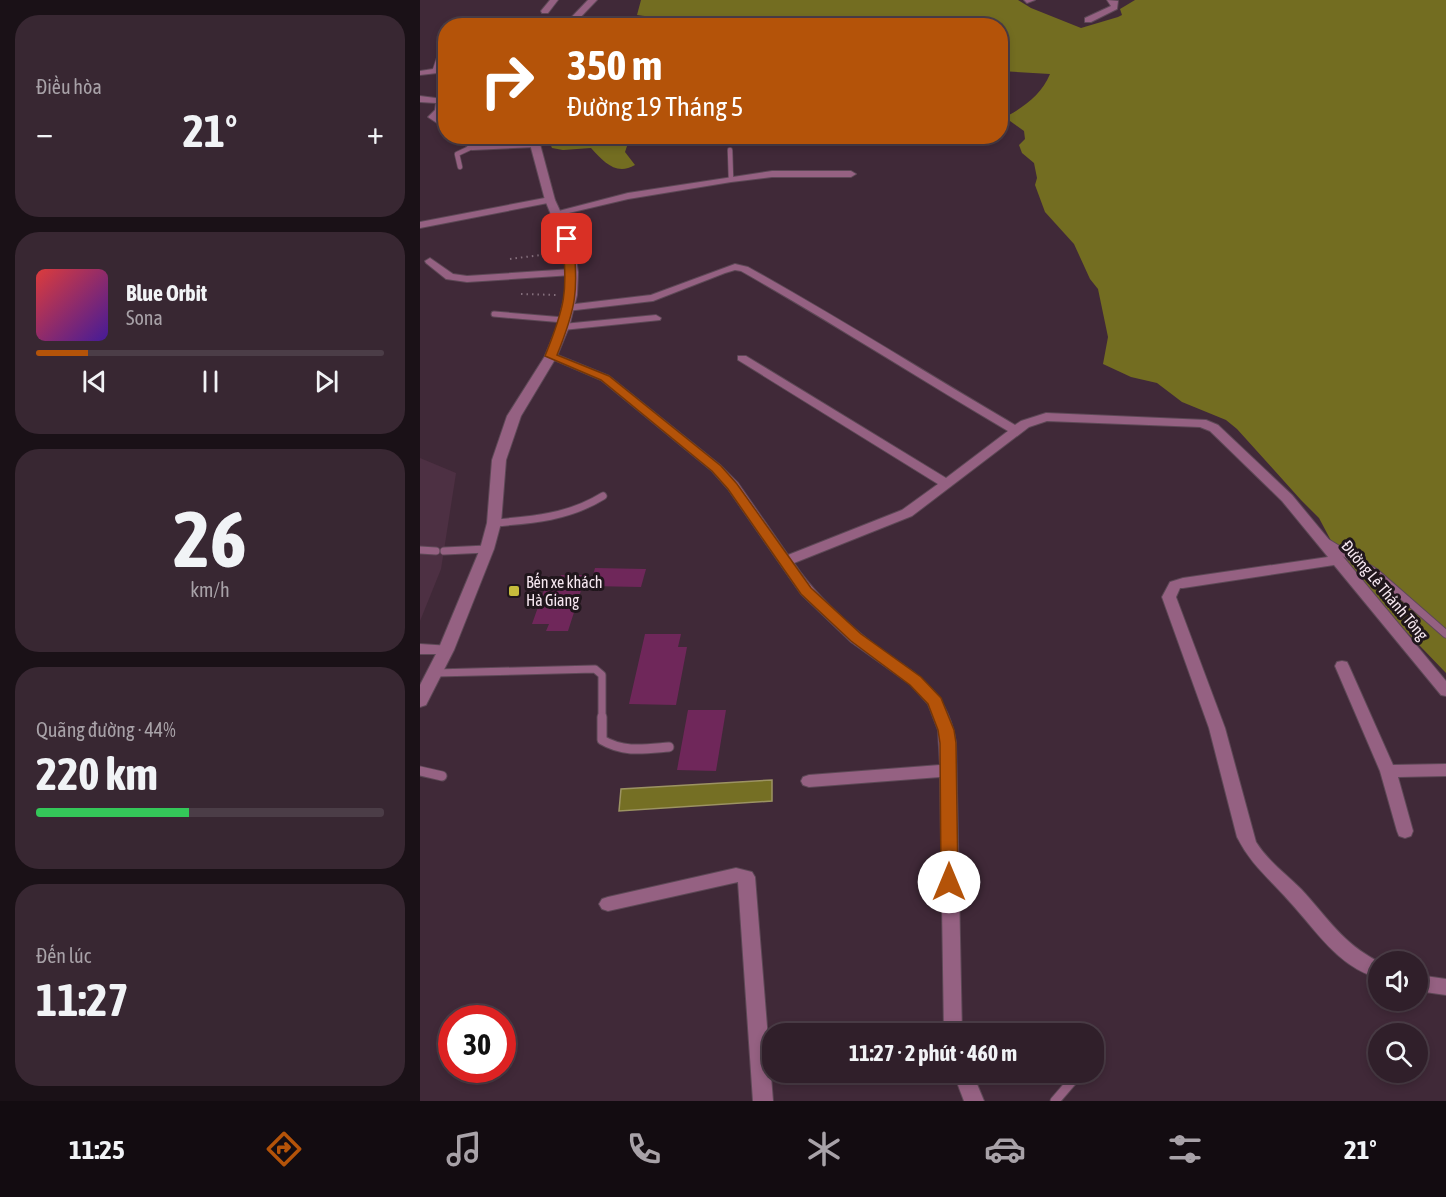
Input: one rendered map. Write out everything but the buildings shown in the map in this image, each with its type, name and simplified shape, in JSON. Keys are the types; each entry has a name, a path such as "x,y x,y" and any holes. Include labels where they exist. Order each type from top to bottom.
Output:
{"street":[{"path":"545,11 554,0"},
{"path":"575,18 593,0"},
{"path":"1088,20 1114,7 1115,3 1111,0"},
{"path":"420,73 438,70"},
{"path":"420,99 438,101"},
{"path":"438,112 432,117 438,121"},
{"path":"468,144 472,147 499,144"},
{"path":"420,701 446,650 488,549 494,524 499,460 514,416 551,356 566,313 572,272 570,251 553,206 536,144"},
{"path":"420,225 772,174 851,174"},
{"path":"430,261 450,277 467,279 572,272"},
{"path":"566,313 653,298 735,267 744,269 816,309 1016,431"},
{"path":"566,313 656,318"},
{"path":"551,356 605,378 716,468 733,486 806,591 839,624 916,681 935,702 946,730 953,1023"},
{"path":"742,358 947,484"},
{"name":"Đường Lê Thánh Tông","path":"787,561 907,513 1016,431 1036,419 1046,417 1202,423 1210,426 1287,498 1446,691"},
{"path":"1336,560 1183,583 1175,585 1169,597 1217,728 1245,837 1252,852 1336,943 1368,965"},
{"path":"420,649 446,650"},
{"path":"1342,666 1388,771 1405,831"},
{"path":"809,781 948,770"},
{"path":"1388,771 1446,770"},
{"path":"608,904 736,875 746,877 763,1101"},
{"path":"1428,984 1446,987"},
{"path":"967,1083 974,1101"}],"lane":[{"path":"435,70 438,62"},
{"path":"460,166 457,154 472,147"},
{"path":"730,150 731,179"},
{"path":"494,314 566,313"},
{"path":"494,524 547,519 574,513 603,496"},
{"path":"1320,540 1353,555 1381,575 1446,634"},
{"path":"420,550 488,549"},
{"path":"435,673 595,669 602,675 602,740 614,749 631,751 669,747"},
{"path":"420,771 442,776"},
{"path":"1055,1101 1071,1083"}],"path":[{"path":"510,259 570,251"},
{"path":"521,294 566,313"}],"shaded area":[{"path":"641,0 1018,0 1031,8 1081,28 1122,15 1120,9 1135,0 1446,0 1446,673 1346,569 1319,518 1237,429 1226,420 1182,402 1157,383 1131,377 1103,364 1108,337 1098,289 1090,279 1074,244 1045,212 1035,185 1037,178 1034,163 1022,153 1019,145 1025,139 1024,131 1010,121 1009,115 1033,98 1043,87 1050,74 1008,71 1008,18 652,18 637,15"},
{"path":"550,144 628,144 625,152 635,165 622,169 616,168 591,148 563,150 552,148"},
{"path":"420,458 456,473 441,569 420,621"},
{"path":"772,780 772,801 619,811 621,789"}],"place":[{"name":"Bến xe khách Hà Giang","path":"514,591"}],"route":[{"path":"567,239 572,272 571,295 563,327 551,356 605,378 716,468 733,486 806,591 856,638 916,681 935,702 946,730 948,743 949,882"}]}
